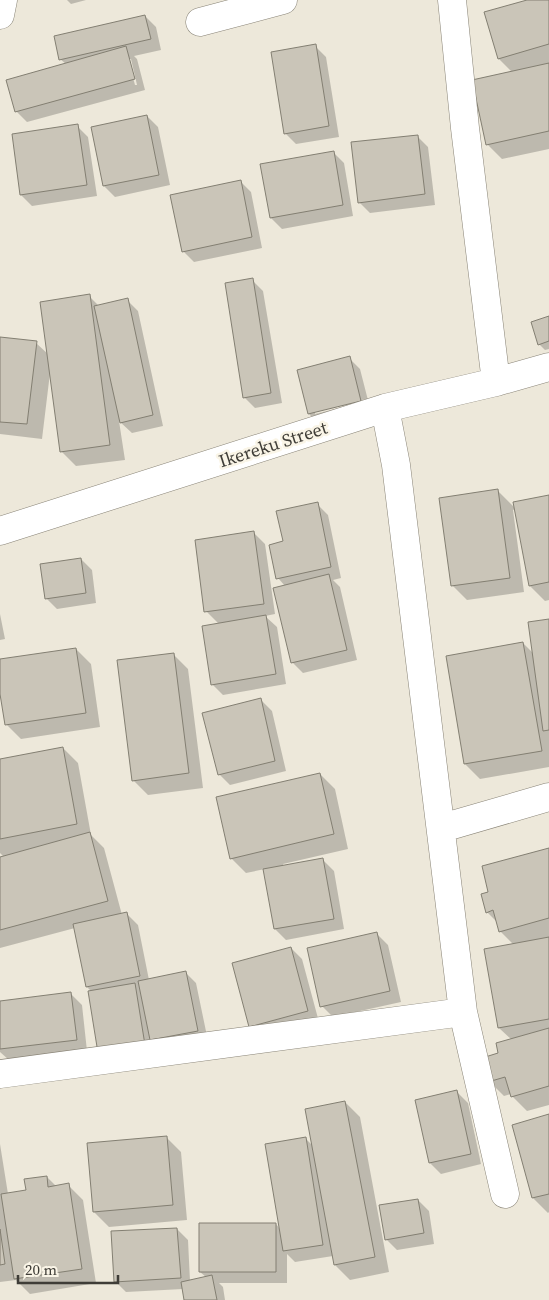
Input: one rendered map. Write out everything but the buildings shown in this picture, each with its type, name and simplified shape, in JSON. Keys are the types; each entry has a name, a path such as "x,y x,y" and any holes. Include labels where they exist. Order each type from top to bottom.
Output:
{"street":[{"path":"0,15 3,0"},
{"path":"200,22 283,0"},
{"path":"452,0 465,128 496,382"},
{"name":"Ikereku Street","path":"0,531 385,408 496,382 549,367"},
{"path":"385,408 396,465 442,828 463,1012 505,1194"},
{"path":"442,828 549,798"},
{"path":"0,1074 463,1012"}]}
